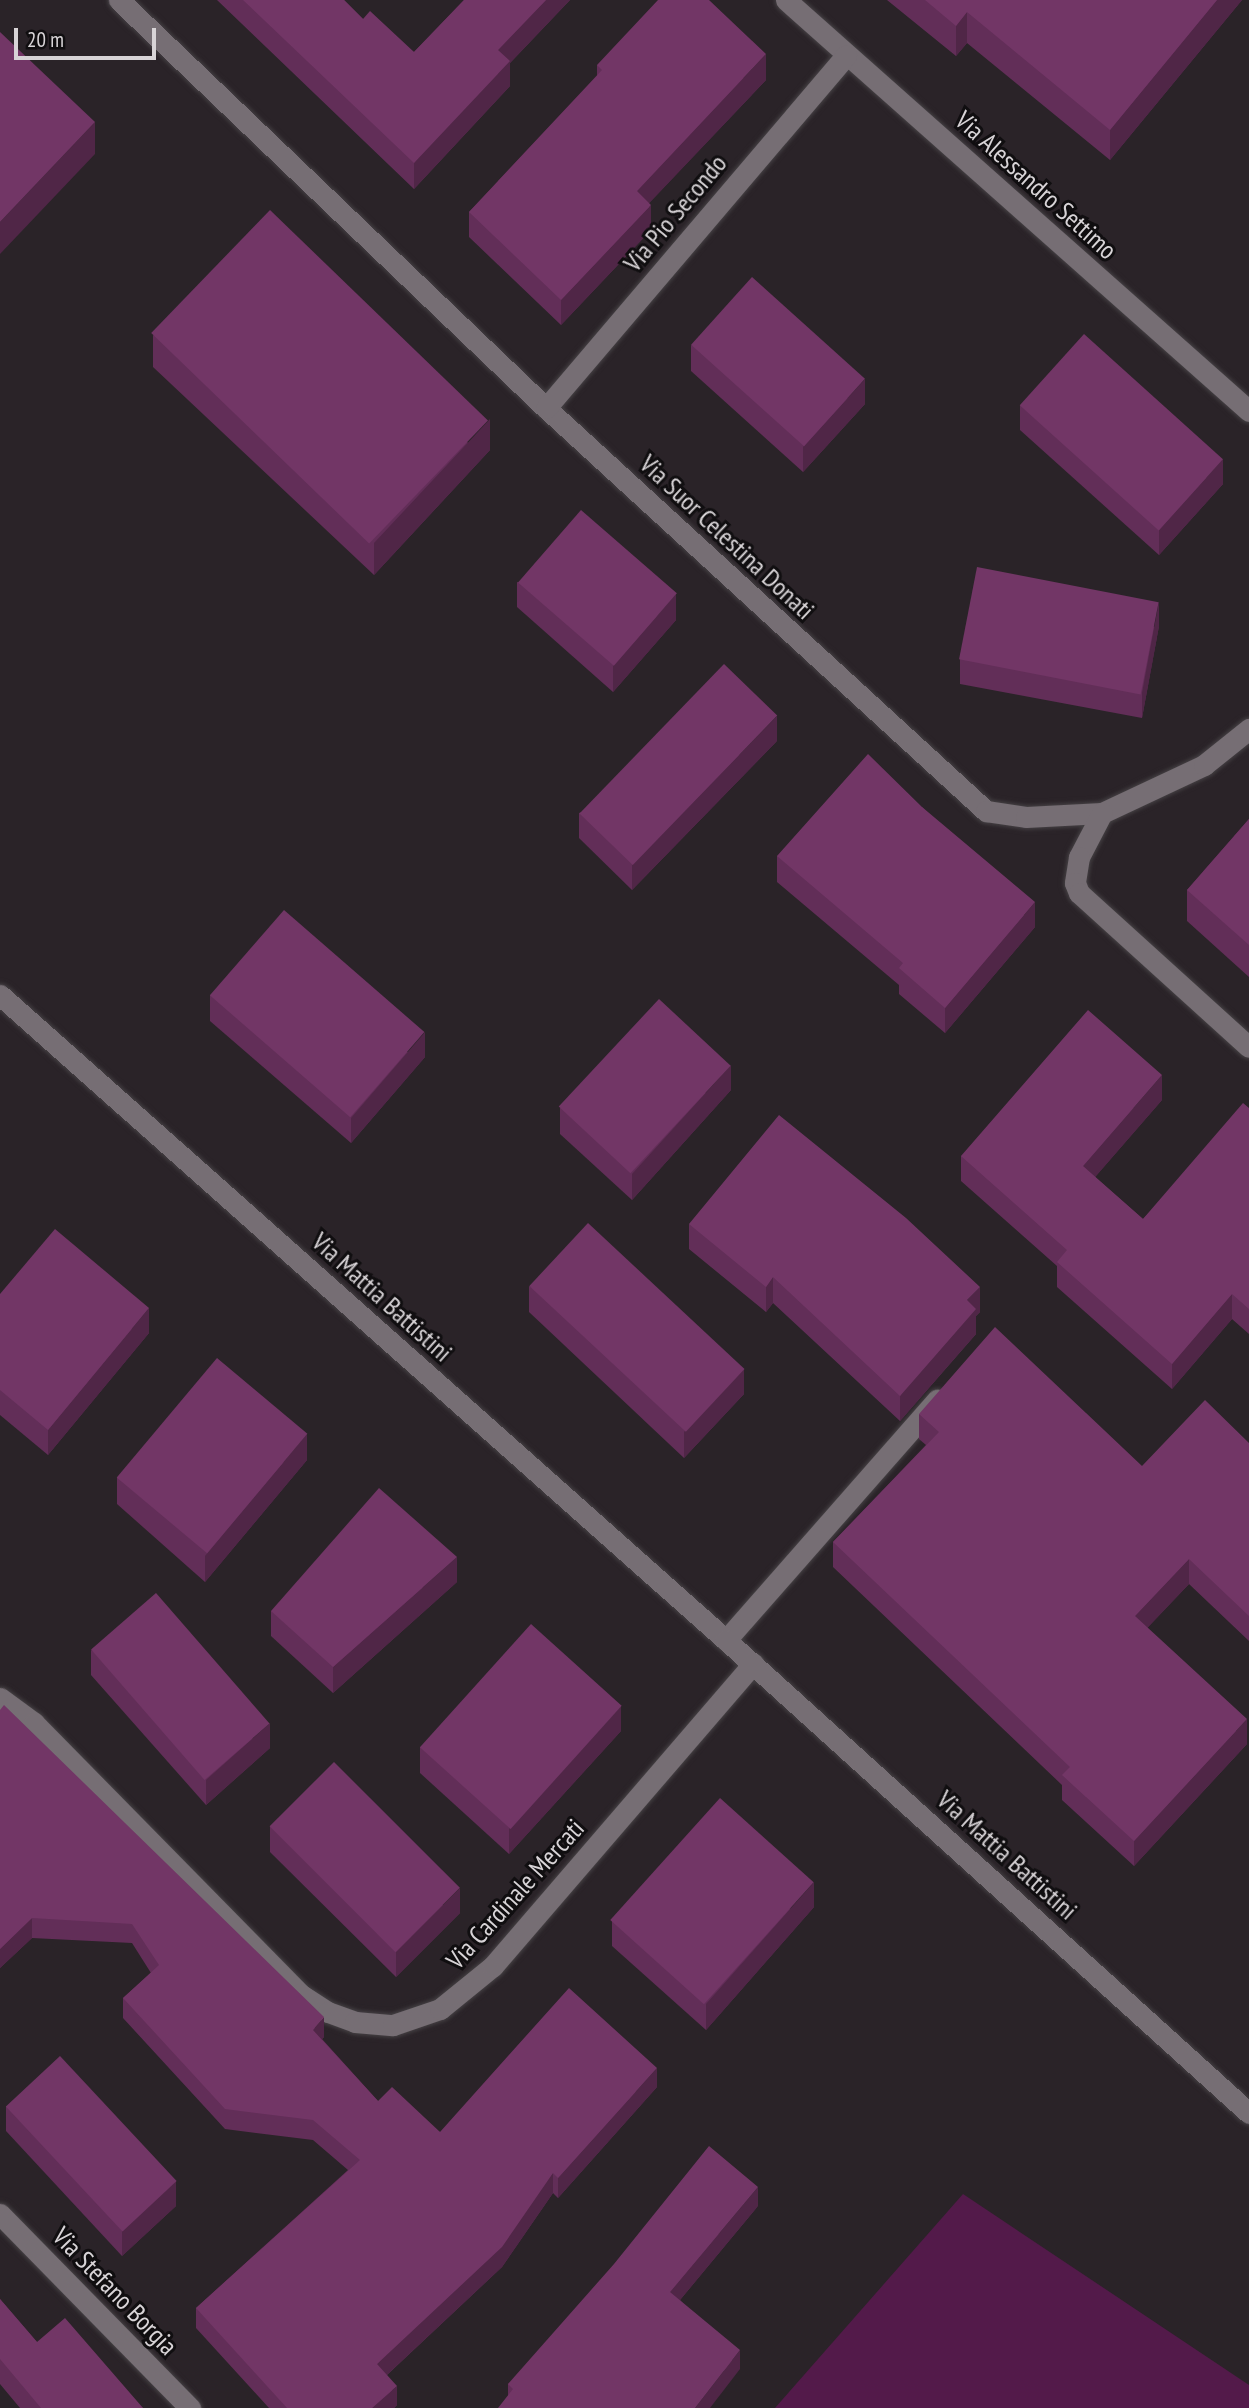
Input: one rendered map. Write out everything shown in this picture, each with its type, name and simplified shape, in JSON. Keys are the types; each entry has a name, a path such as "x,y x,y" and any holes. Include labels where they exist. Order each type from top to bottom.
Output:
{"street":[{"name":"Via Suor Celestina Donati","path":"119,0 546,408 978,806 993,814 1017,817 1102,813"},
{"name":"Via Alessandro Settimo","path":"786,0 1249,411"},
{"name":"Via Pio Secondo","path":"546,408 846,55"},
{"path":"1249,729 1230,749 1196,770 1102,813 1079,857 1075,883 1079,893 1249,1047"},
{"name":"Via Mattia Battistini","path":"0,995 753,1664 1249,2113"},
{"path":"726,1640 951,1384"},
{"name":"Via Cardinale Mercati","path":"0,1698 34,1723 300,1994 355,2022 393,2025 440,2009 493,1966 753,1664"},
{"name":"Via Stefano Borgia","path":"0,2214 190,2408"}],"shaded area":[{"path":"963,2194 1249,2385 1249,2408 775,2408"}],"building":[{"path":"243,0 344,0 363,19 370,11 414,52 464,0 546,0 498,50 510,61 414,163"},
{"path":"658,0 709,0 766,54 637,191 651,205 561,300 469,212 602,70 597,65"},
{"path":"925,0 1217,0 1110,130 967,12 956,26"},
{"path":"0,32 95,122 0,222"},
{"path":"270,210 488,420 369,543 151,333"},
{"path":"752,277 865,379 804,446 691,345"},
{"path":"1084,334 1223,459 1159,530 1020,405"},
{"path":"581,510 677,593 614,666 518,582"},
{"path":"977,567 1159,602 1141,695 959,659"},
{"path":"724,664 777,715 633,865 580,814"},
{"path":"868,754 922,807 1035,902 945,1008 899,968 903,963 777,856"},
{"path":"1249,819 1249,945 1187,890"},
{"path":"284,910 424,1032 350,1117 210,995"},
{"path":"659,999 731,1066 630,1173 559,1107"},
{"path":"1088,1010 1162,1075 1083,1166 1143,1219 1243,1103 1249,1108 1249,1309 1232,1294 1172,1364 1057,1262 1067,1250 961,1156"},
{"path":"779,1115 906,1218 980,1287 967,1300 976,1309 900,1396 773,1277 766,1287 689,1224"},
{"path":"588,1223 745,1369 686,1432 529,1286"},
{"path":"55,1229 149,1308 48,1430 0,1390 0,1294"},
{"path":"995,1327 1142,1466 1205,1400 1249,1443 1249,1616 1189,1559 1135,1616 1247,1719 1134,1841 1062,1775 1070,1767 833,1542 939,1432 919,1414"},
{"path":"217,1358 307,1434 207,1553 117,1478"},
{"path":"379,1488 457,1557 333,1667 271,1611"},
{"path":"156,1593 269,1724 205,1780 91,1649"},
{"path":"531,1624 622,1706 511,1829 420,1747"},
{"path":"4,1705 324,2017 313,2030 378,2101 392,2087 440,2132 569,1988 657,2068 558,2178 553,2173 502,2247 377,2364 397,2386 372,2408 287,2408 196,2308 360,2160 313,2120 225,2109 123,1998 159,1965 132,1924 32,1918 0,1949 0,1710"},
{"path":"334,1762 460,1888 396,1952 270,1826"},
{"path":"720,1798 814,1882 704,2004 610,1920"},
{"path":"60,2056 177,2181 123,2232 6,2106"},
{"path":"709,2146 758,2187 670,2292 740,2350 695,2408 498,2408 513,2389 508,2384 614,2264"},
{"path":"0,2299 37,2342 65,2318 143,2408 41,2408 0,2359"}]}
